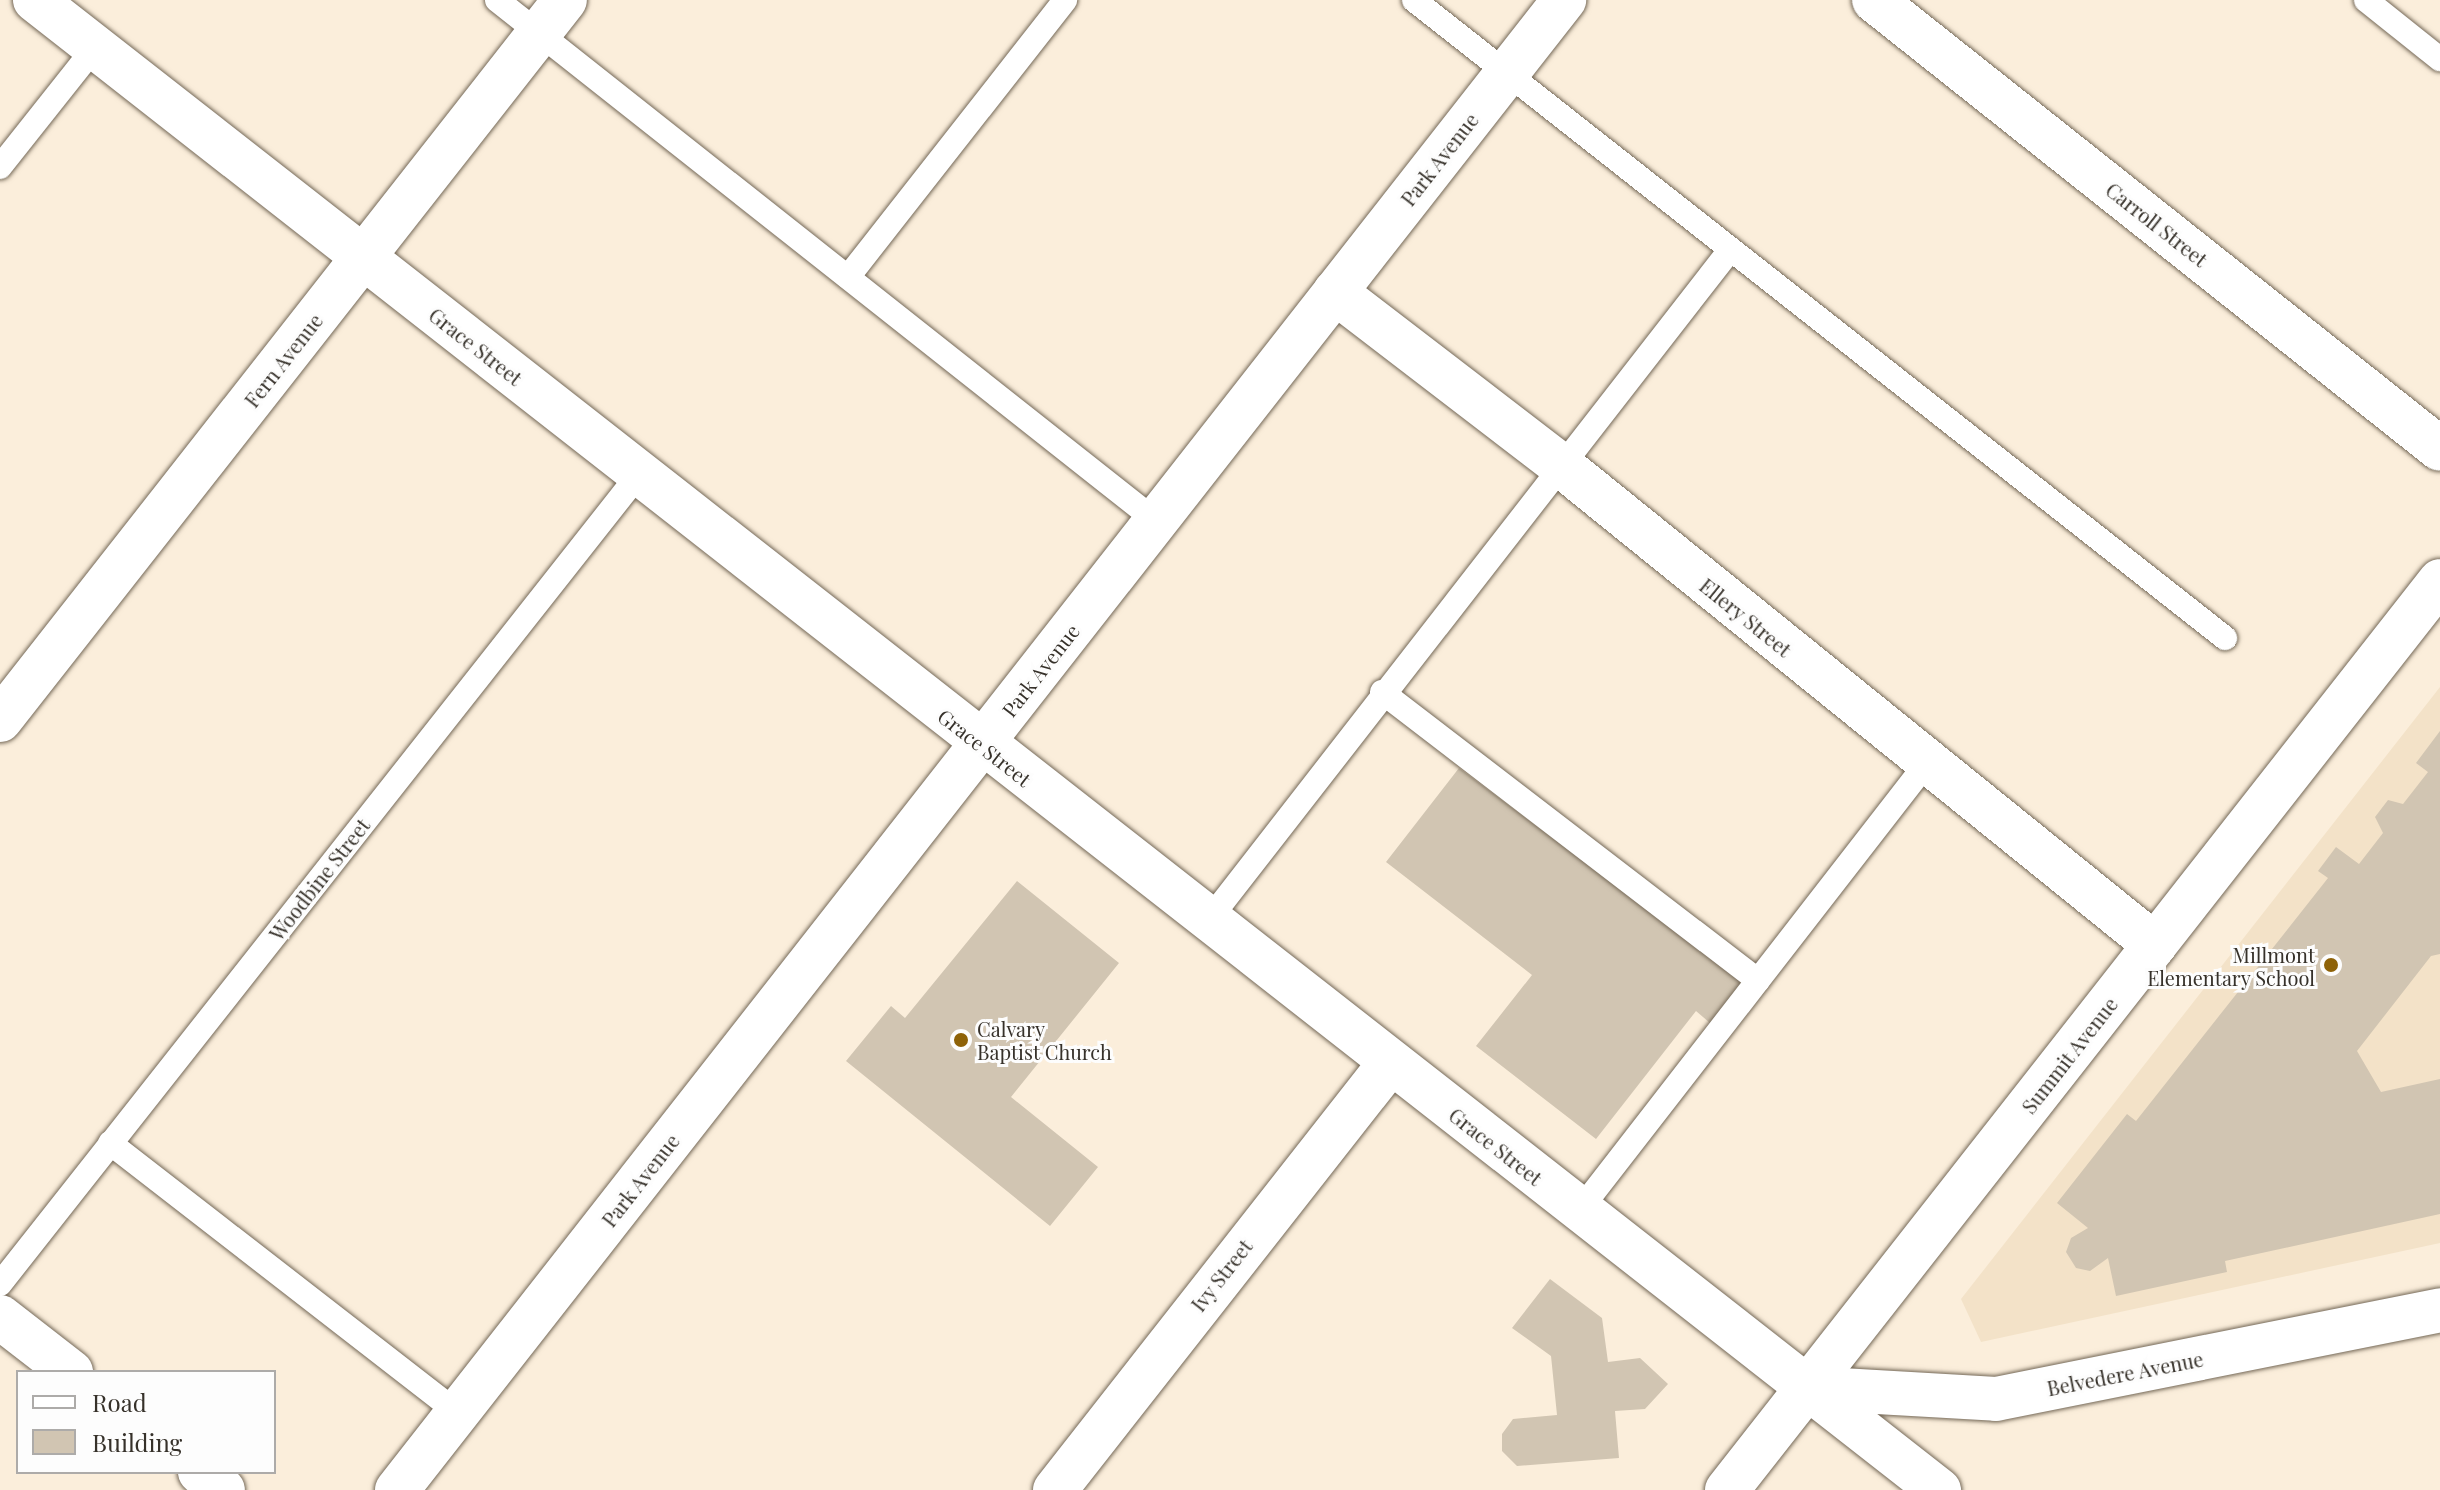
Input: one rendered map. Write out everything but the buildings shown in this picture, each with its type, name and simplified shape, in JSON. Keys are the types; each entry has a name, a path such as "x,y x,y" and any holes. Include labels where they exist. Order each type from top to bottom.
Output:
{"street":[{"name":"Grace Street","path":"35,0 981,745 1939,1490"},
{"name":"Park Avenue","path":"397,1490 1564,0"},
{"name":"Carroll Street","path":"1874,0 2440,449"},
{"name":"Fern Avenue","path":"0,720 552,16"},
{"name":"Ellery Street","path":"1335,292 1562,466 1926,764 2155,945"},
{"name":"Summit Avenue","path":"1727,1490 2440,581"},
{"name":"Ivy Street","path":"1055,1490 1390,1063"},
{"name":"Belvedere Avenue","path":"1807,1388 1996,1399 2440,1310"},
{"path":"0,1317 68,1370"},
{"path":"203,1474 223,1490"}],"lane":[{"path":"497,0 552,16 848,277 1156,521"},
{"path":"848,277 1065,0"},
{"path":"1414,0 2225,638"},
{"path":"2366,0 2440,59"},
{"path":"0,167 95,47"},
{"path":"1208,921 1382,692 1730,250"},
{"name":"Woodbine Street","path":"0,1284 639,474"},
{"path":"1382,692 1758,981"},
{"path":"1579,1211 1926,764"},
{"path":"110,1143 458,1413"}],"shaded area":[{"name":"Millmont Elementary School","path":"2440,687 2440,1243 1981,1342 1961,1299"}],"place":[{"name":"Millmont Elementary School","path":"2331,965"},
{"name":"Calvary Baptist Church","path":"961,1040"}]}
